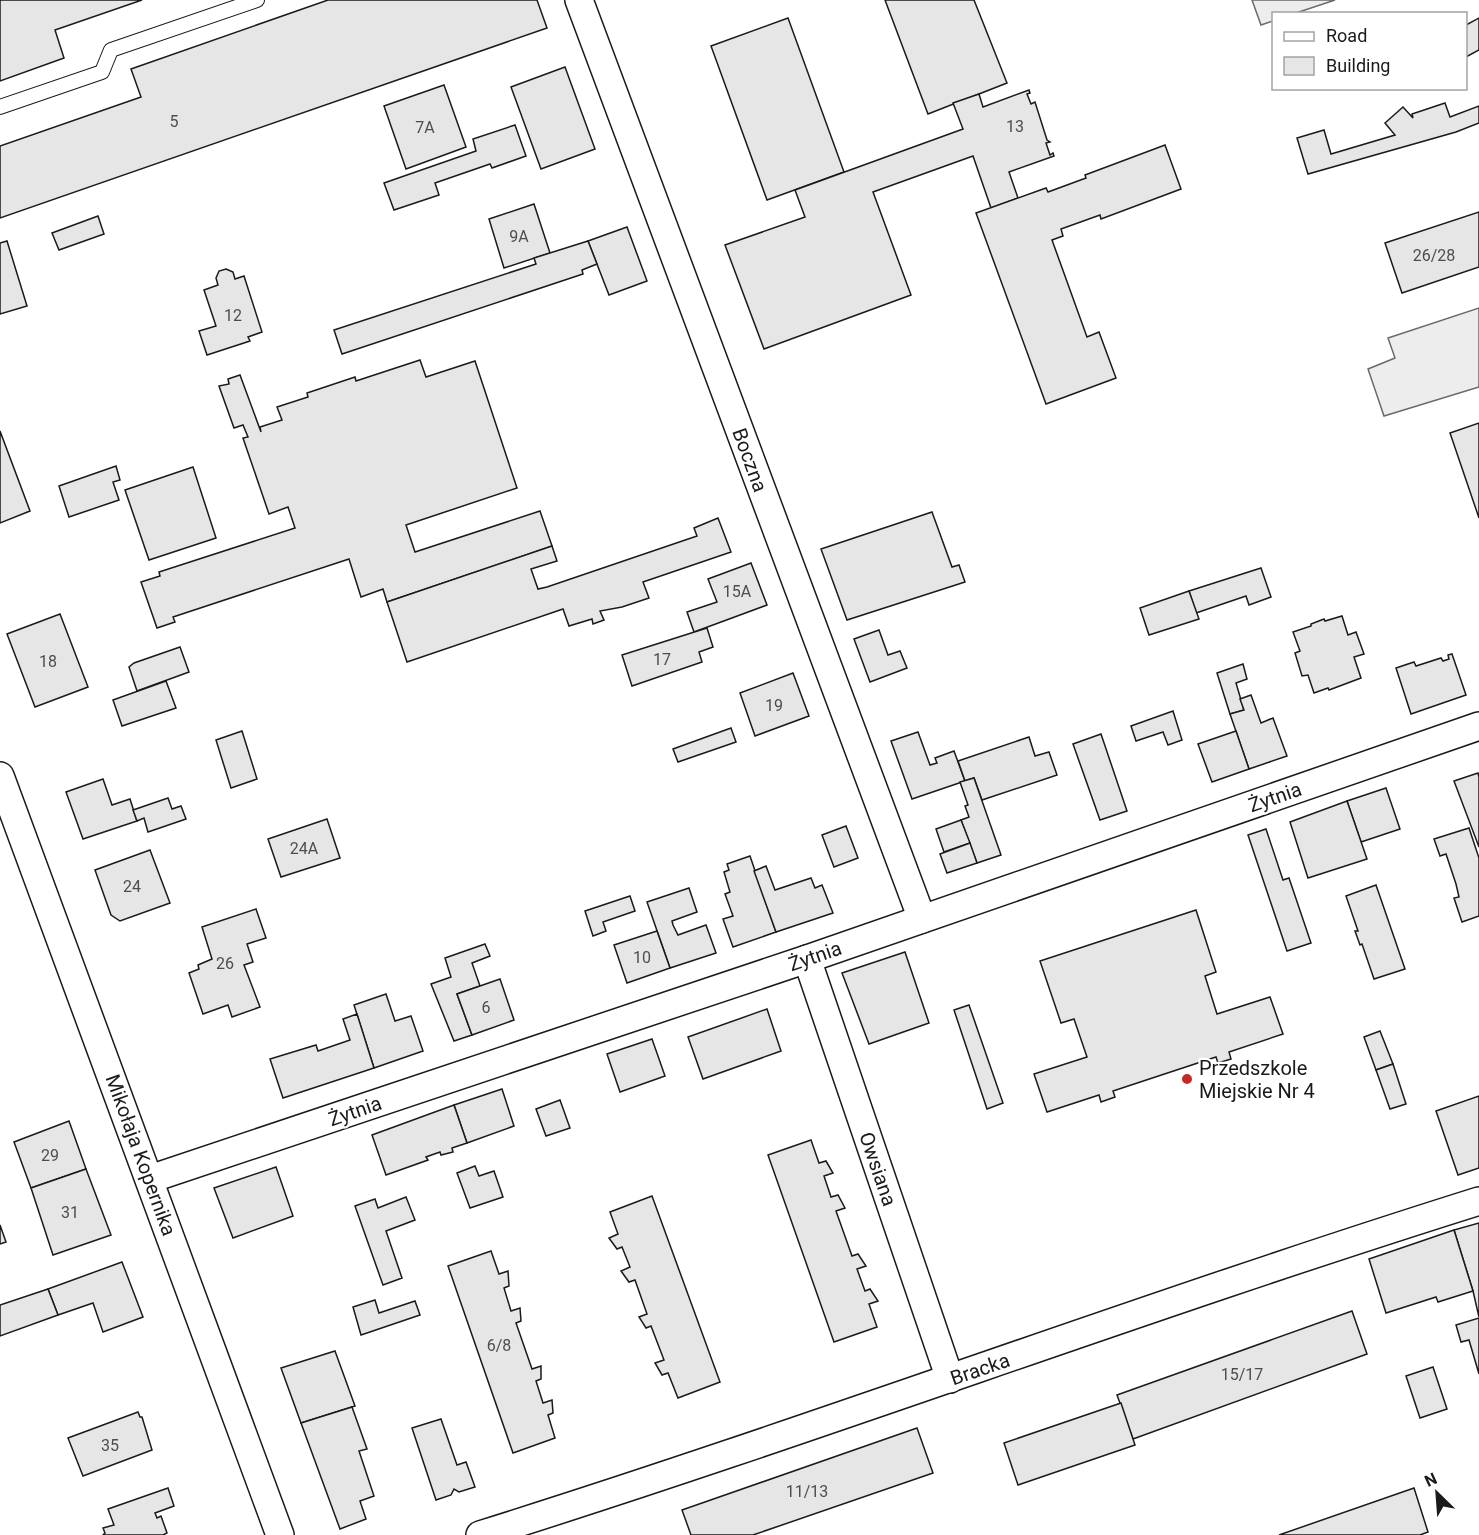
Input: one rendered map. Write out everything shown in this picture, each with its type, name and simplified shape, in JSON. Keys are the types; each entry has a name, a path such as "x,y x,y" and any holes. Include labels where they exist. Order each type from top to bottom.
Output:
{"street":[{"name":"Boczna","path":"579,0 922,919"},
{"name":"Żytnia","path":"150,1179 807,959 1479,726"},
{"name":"Mikołaja Kopernika","path":"0,776 280,1535"},
{"name":"Owsiana","path":"807,959 950,1379"},
{"name":"Bracka","path":"480,1535 950,1379 1353,1240 1479,1201"}],"lane":[{"path":"0,107 102,72 111,50 248,1"}],"shaded area":[{"path":"1252,0 1335,0 1299,12 1272,12 1272,21 1261,25"},
{"path":"1479,308 1479,387 1384,416 1368,369 1395,358 1388,338"}],"building":[{"path":"0,0 142,0 55,30 64,58 0,81"},
{"path":"328,0 537,0 547,28 0,218 0,146 141,97 131,69"},
{"path":"885,0 974,0 1007,83 928,114"},
{"path":"788,18 844,172 767,200 711,46"},
{"path":"1479,18 1479,50 1467,56 1467,24"},
{"path":"565,67 595,149 541,169 511,87"},
{"path":"444,85 466,147 406,169 384,106"},
{"path":"1029,90 1030,93 1027,94 1031,104 1035,102 1047,140 1050,142 1046,143 1050,155 1053,153 1054,156 1009,172 1018,198 991,208 973,156 873,192 911,295 764,349 725,245 805,217 795,190 963,129 953,103 979,94 983,107"},
{"path":"1445,103 1450,117 1479,106 1479,123 1456,132 1308,174 1297,138 1324,130 1331,154 1395,135 1385,123 1403,107 1413,118 1412,114"},
{"path":"515,125 526,156 492,168 490,164 435,183 439,195 394,210 384,183 476,151 473,139"},
{"path":"1165,145 1181,189 1101,219 1100,215 1061,229 1063,236 1052,240 1087,337 1099,332 1116,378 1046,404 976,213 1046,188 1048,192 1086,178 1085,175"},
{"path":"534,204 550,253 504,268 489,219"},
{"path":"1479,212 1479,267 1402,293 1385,243"},
{"path":"98,216 104,234 59,250 52,233"},
{"path":"627,227 647,281 609,295 588,241"},
{"path":"7,241 27,306 0,314 0,243"},
{"path":"588,241 597,264 582,270 583,274 342,354 334,330 536,264 534,258"},
{"path":"226,269 233,272 235,279 244,276 262,332 248,337 250,341 207,355 199,331 216,326 204,290 218,285 216,278 219,271"},
{"path":"420,360 426,377 475,361 517,488 406,525 415,552 540,511 552,546 387,602 383,589 361,597 349,559 173,617 175,622 157,628 141,582 160,576 159,572 295,528 288,507 269,514 243,438 248,437 243,425 234,428 219,386 229,384 228,379 240,375 261,432 260,427 282,420 277,407 308,397 307,393 355,377 356,381"},
{"path":"1479,423 1479,518 1450,433"},
{"path":"0,431 30,511 0,523"},
{"path":"116,466 120,480 113,482 119,500 69,517 59,486"},
{"path":"193,467 216,538 149,560 125,490"},
{"path":"932,512 952,567 959,565 965,582 847,620 821,549"},
{"path":"718,518 731,552 643,582 649,598 600,611 604,620 593,624 592,619 569,626 563,609 407,662 387,602 552,546 557,561 531,569 538,589 547,587 697,536 694,528"},
{"path":"751,563 767,605 694,632 687,612 717,602 708,579"},
{"path":"1261,568 1271,597 1249,605 1246,596 1196,613 1189,591"},
{"path":"1189,591 1199,619 1149,635 1140,608"},
{"path":"60,614 88,687 35,707 7,634"},
{"path":"1342,616 1348,635 1356,632 1364,654 1354,657 1361,678 1314,693 1308,675 1302,676 1295,653 1300,651 1293,632 1324,619 1325,621"},
{"path":"707,628 713,647 699,652 702,662 632,686 622,655"},
{"path":"879,630 888,655 900,651 907,668 870,682 854,639"},
{"path":"180,647 189,672 137,691 129,667 134,663"},
{"path":"1452,654 1466,695 1411,714 1396,668 1414,662 1416,666 1441,658 1443,661 1449,659 1448,655"},
{"path":"1243,664 1247,679 1236,683 1244,710 1230,714 1217,673"},
{"path":"793,673 809,716 755,736 740,693"},
{"path":"166,681 176,708 122,726 113,700"},
{"path":"1251,695 1261,723 1273,718 1287,756 1249,769 1230,714 1244,710 1240,699"},
{"path":"1173,711 1182,740 1168,745 1163,732 1136,741 1131,726"},
{"path":"731,728 736,742 678,762 673,749"},
{"path":"242,731 257,779 231,788 216,740"},
{"path":"1236,731 1249,769 1212,782 1198,744"},
{"path":"918,732 930,765 937,763 935,758 954,751 965,781 912,799 891,741"},
{"path":"1101,734 1127,811 1100,820 1073,744"},
{"path":"1029,737 1035,756 1049,752 1057,775 982,800 974,778 965,781 958,761"},
{"path":"1478,773 1479,777 1479,847 1454,781"},
{"path":"974,778 1001,855 977,863 961,820 969,817 965,806 968,805 960,782"},
{"path":"103,779 112,805 130,799 137,821 83,839 66,792"},
{"path":"1386,788 1400,829 1361,842 1347,801"},
{"path":"168,798 172,809 181,806 186,819 148,832 144,818 137,821 133,810"},
{"path":"1347,801 1367,859 1308,878 1290,822"},
{"path":"327,819 340,858 281,877 268,839"},
{"path":"961,820 970,843 944,852 936,829"},
{"path":"846,826 858,858 834,867 822,835"},
{"path":"1469,828 1479,858 1479,916 1462,922 1454,898 1459,897 1456,884 1446,854 1440,856 1434,839"},
{"path":"1266,829 1283,880 1289,878 1311,943 1287,951 1248,835"},
{"path":"970,843 977,863 947,873 940,854"},
{"path":"150,850 170,903 120,921 111,915 95,870"},
{"path":"750,856 776,932 733,947 723,919 733,916 725,894 730,892 724,872 729,870 727,864"},
{"path":"766,866 775,890 811,878 815,888 822,885 833,913 776,932 754,871"},
{"path":"1376,885 1405,969 1374,979 1355,931 1358,931 1346,896"},
{"path":"689,888 697,912 672,921 673,925 678,935 706,925 716,953 670,968 647,902"},
{"path":"630,896 635,911 603,922 606,931 593,936 585,911"},
{"path":"256,909 266,938 247,944 253,962 244,965 260,1007 232,1017 228,1005 203,1014 189,973 199,969 198,965 212,959 202,927"},
{"path":"1196,910 1216,972 1205,976 1217,1014 1270,997 1283,1034 1229,1052 1231,1059 1218,1063 1216,1057 1113,1091 1115,1097 1101,1102 1099,1095 1047,1112 1034,1074 1087,1057 1074,1019 1061,1023 1040,961"},
{"path":"657,931 670,968 627,983 614,945"},
{"path":"485,944 490,956 472,963 480,986 457,994 472,1035 454,1041 431,984 451,977 445,958"},
{"path":"905,952 929,1023 869,1044 842,973"},
{"path":"500,979 514,1020 472,1035 457,994"},
{"path":"386,994 395,1021 411,1016 423,1051 374,1068 354,1005"},
{"path":"969,1005 1003,1103 987,1109 954,1010"},
{"path":"767,1009 781,1051 703,1079 688,1037"},
{"path":"357,1014 374,1068 283,1098 270,1059 316,1045 318,1051 350,1040 343,1019"},
{"path":"1380,1031 1393,1064 1376,1070 1364,1037"},
{"path":"652,1039 665,1076 620,1092 607,1054"},
{"path":"1393,1064 1406,1104 1390,1109 1376,1070"},
{"path":"502,1089 514,1126 467,1143 454,1105"},
{"path":"1479,1096 1479,1168 1458,1175 1436,1111"},
{"path":"560,1100 570,1128 546,1136 536,1109"},
{"path":"454,1105 467,1143 452,1148 453,1152 441,1155 440,1152 426,1157 428,1160 386,1175 372,1135"},
{"path":"69,1121 86,1169 31,1188 14,1142"},
{"path":"811,1140 819,1163 826,1161 833,1173 824,1176 831,1197 838,1195 845,1208 836,1211 852,1256 858,1254 866,1266 857,1269 865,1291 870,1289 878,1301 869,1304 877,1327 834,1342 768,1155"},
{"path":"475,1166 479,1176 494,1171 503,1197 470,1208 457,1173"},
{"path":"276,1167 293,1216 233,1238 214,1188"},
{"path":"86,1169 111,1235 53,1255 31,1188"},
{"path":"652,1196 720,1382 678,1398 668,1373 662,1375 655,1363 664,1360 651,1326 646,1328 639,1317 647,1314 635,1280 629,1282 621,1271 630,1267 622,1247 617,1249 609,1238 618,1234 610,1212"},
{"path":"406,1197 415,1220 386,1231 402,1278 383,1285 355,1206 375,1199 378,1208"},
{"path":"1479,1223 1479,1317 1454,1230"},
{"path":"0,1225 6,1242 0,1244"},
{"path":"1454,1230 1473,1291 1438,1302 1436,1297 1386,1313 1369,1259"},
{"path":"491,1251 499,1274 508,1271 509,1286 504,1288 511,1311 520,1308 521,1321 516,1323 532,1369 541,1366 541,1379 536,1381 543,1403 552,1400 553,1413 548,1415 555,1438 513,1453 448,1266"},
{"path":"122,1262 143,1317 103,1332 93,1303 58,1315 48,1289"},
{"path":"48,1289 58,1315 0,1336 0,1305"},
{"path":"375,1300 379,1313 415,1301 420,1315 361,1335 353,1307"},
{"path":"1352,1311 1367,1354 1133,1439 1117,1395"},
{"path":"1479,1318 1479,1374 1469,1340 1461,1342 1456,1325"},
{"path":"335,1351 355,1406 301,1423 281,1368"},
{"path":"1433,1367 1447,1409 1420,1418 1406,1376"},
{"path":"1121,1403 1135,1445 1018,1485 1004,1443"},
{"path":"352,1407 367,1449 359,1451 374,1496 360,1501 366,1519 340,1529 301,1423"},
{"path":"138,1412 142,1417 152,1450 83,1476 68,1438"},
{"path":"441,1419 457,1465 466,1462 475,1487 459,1492 454,1489 451,1495 436,1500 412,1428"},
{"path":"917,1428 933,1473 753,1535 691,1535 682,1510"},
{"path":"168,1488 174,1506 155,1513 157,1518 161,1516 167,1533 163,1535 103,1535 105,1533 103,1528 114,1525 108,1509"},
{"path":"1414,1488 1428,1532 1420,1535 1279,1535"}],"place":[{"name":"Przedszkole Miejskie Nr 4","path":"1187,1079"}]}
